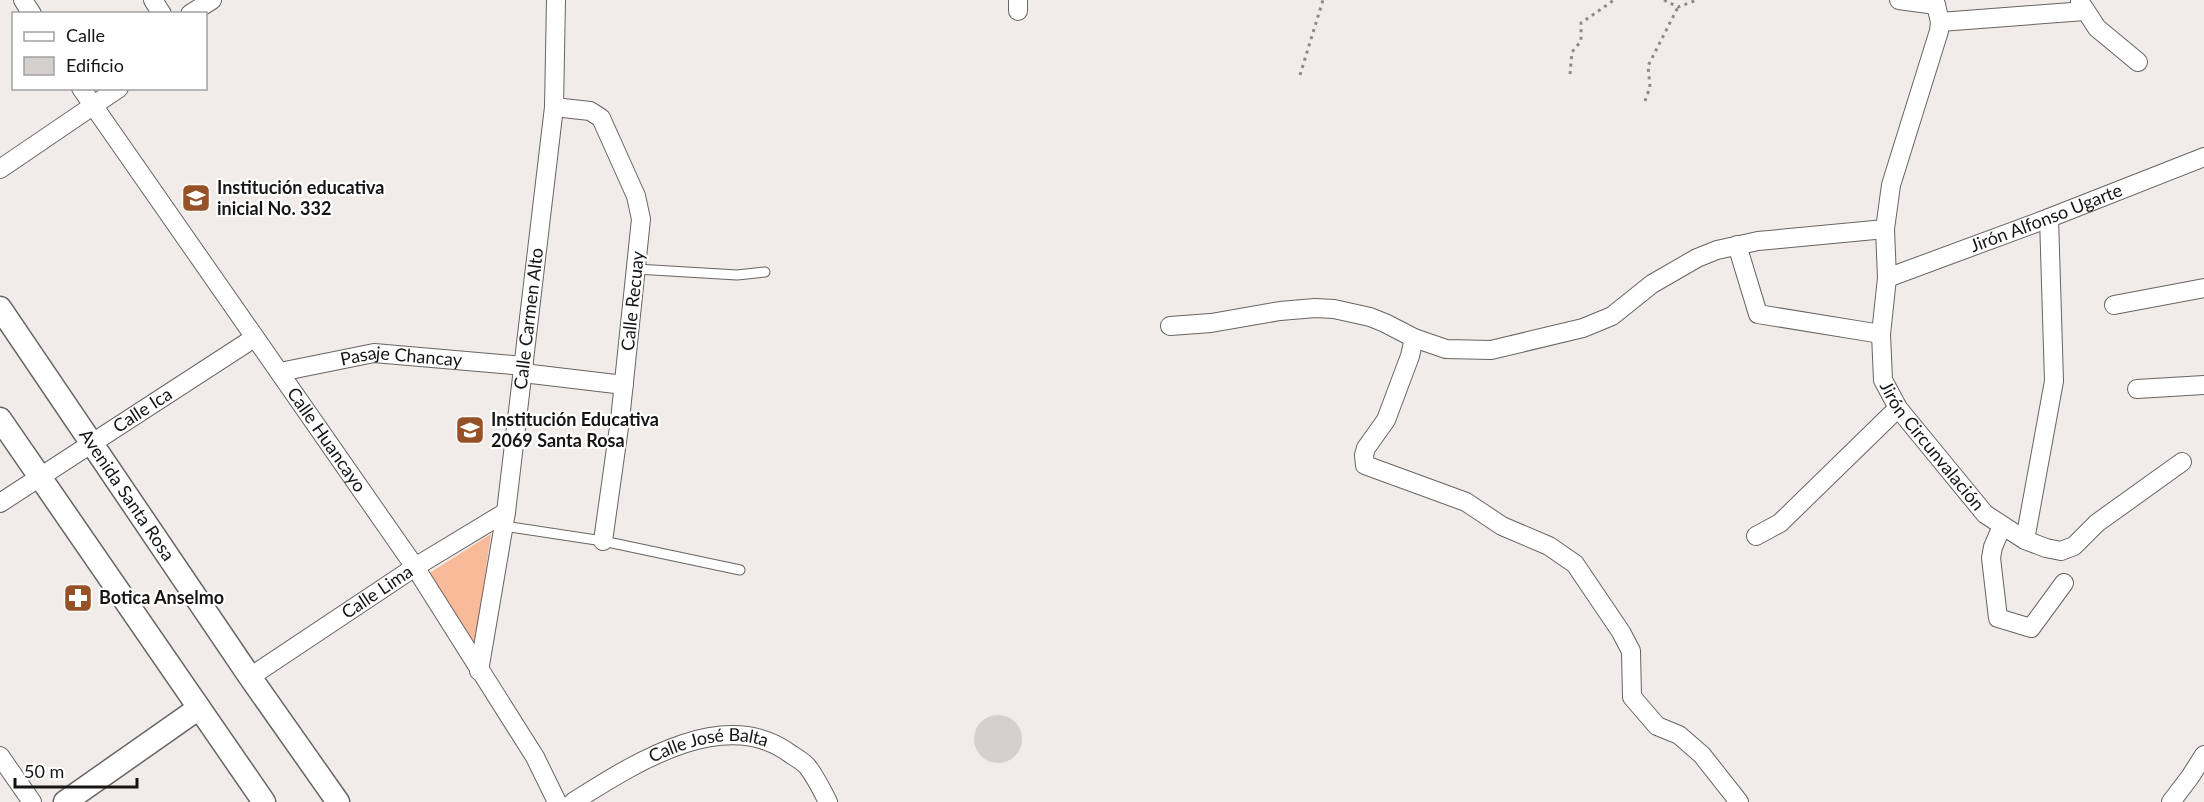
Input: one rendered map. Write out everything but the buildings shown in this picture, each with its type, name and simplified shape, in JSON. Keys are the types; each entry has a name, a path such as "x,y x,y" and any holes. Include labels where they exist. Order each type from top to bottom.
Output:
{"street":[{"path":"193,12 212,0"},
{"name":"Calle Carmen Alto","path":"479,671 505,519 554,107 556,0"},
{"path":"1899,0 1941,9 2082,5 2097,28 2138,62"},
{"name":"Jirón Circunvalación","path":"1941,9 1939,31 1891,185 1885,229 1887,278 1881,334 1883,380 1898,408 1985,514 2025,540 2046,548 2061,551 2074,546 2097,523 2182,462"},
{"name":"Calle Huancayo","path":"82,90 415,567 535,757 557,802"},
{"path":"0,169 117,90"},
{"name":"Calle Recuay","path":"554,107 590,111 601,118 636,196 641,219 624,386 603,541"},
{"name":"Jirón Alfonso Ugarte","path":"1887,278 2204,157"},
{"path":"2025,540 2054,381 2049,218"},
{"path":"1170,326 1211,323 1280,311 1334,309 1353,312 1385,323 1414,338 1446,349 1491,350 1583,328 1612,316 1652,284 1697,258 1737,245 1885,229"},
{"path":"1737,245 1758,314 1881,334"},
{"path":"2114,305 2204,288"},
{"name":"Avenida Santa Rosa","path":"0,308 250,677 338,802"},
{"name":"Calle Ica","path":"0,503 254,338"},
{"path":"1414,338 1410,356 1386,420 1366,448 1365,465 1466,502 1502,526 1549,546 1575,564 1621,632 1631,651 1632,697 1656,726 1679,735 1702,755 1739,802"},
{"name":"Pasaje Chancay","path":"280,372 374,353 523,369 624,386"},
{"path":"2137,389 2204,385"},
{"path":"1756,536 1780,522 1898,408"},
{"path":"0,419 264,802"},
{"name":"Calle Lima","path":"250,677 415,567 505,519"},
{"path":"2002,526 1991,558 1998,618 2031,628 2064,583"},
{"path":"65,802 199,708"},
{"name":"Calle José Balta","path":"573,802 615,776 676,745 718,735 753,736 781,746 806,766 828,802"},
{"path":"2171,802 2204,755"},
{"path":"0,756 32,802"}],"lane":[{"path":"636,269 737,274 765,272"},
{"path":"505,519 740,570"}],"path":[{"path":"1300,75 1323,0"},
{"path":"1570,74 1572,52 1581,41 1581,23 1614,0"},
{"path":"1664,0 1678,7"},
{"path":"1645,101 1650,87 1648,66 1678,7 1697,0"}],"shaded area":[{"path":"491,534 475,645 428,574"}],"place":[{"name":"Institución educativa inicial No. 332","path":"196,198"},
{"name":"Institución Educativa 2069 Santa Rosa","path":"470,430"},
{"name":"Botica Anselmo","path":"78,598"}]}
